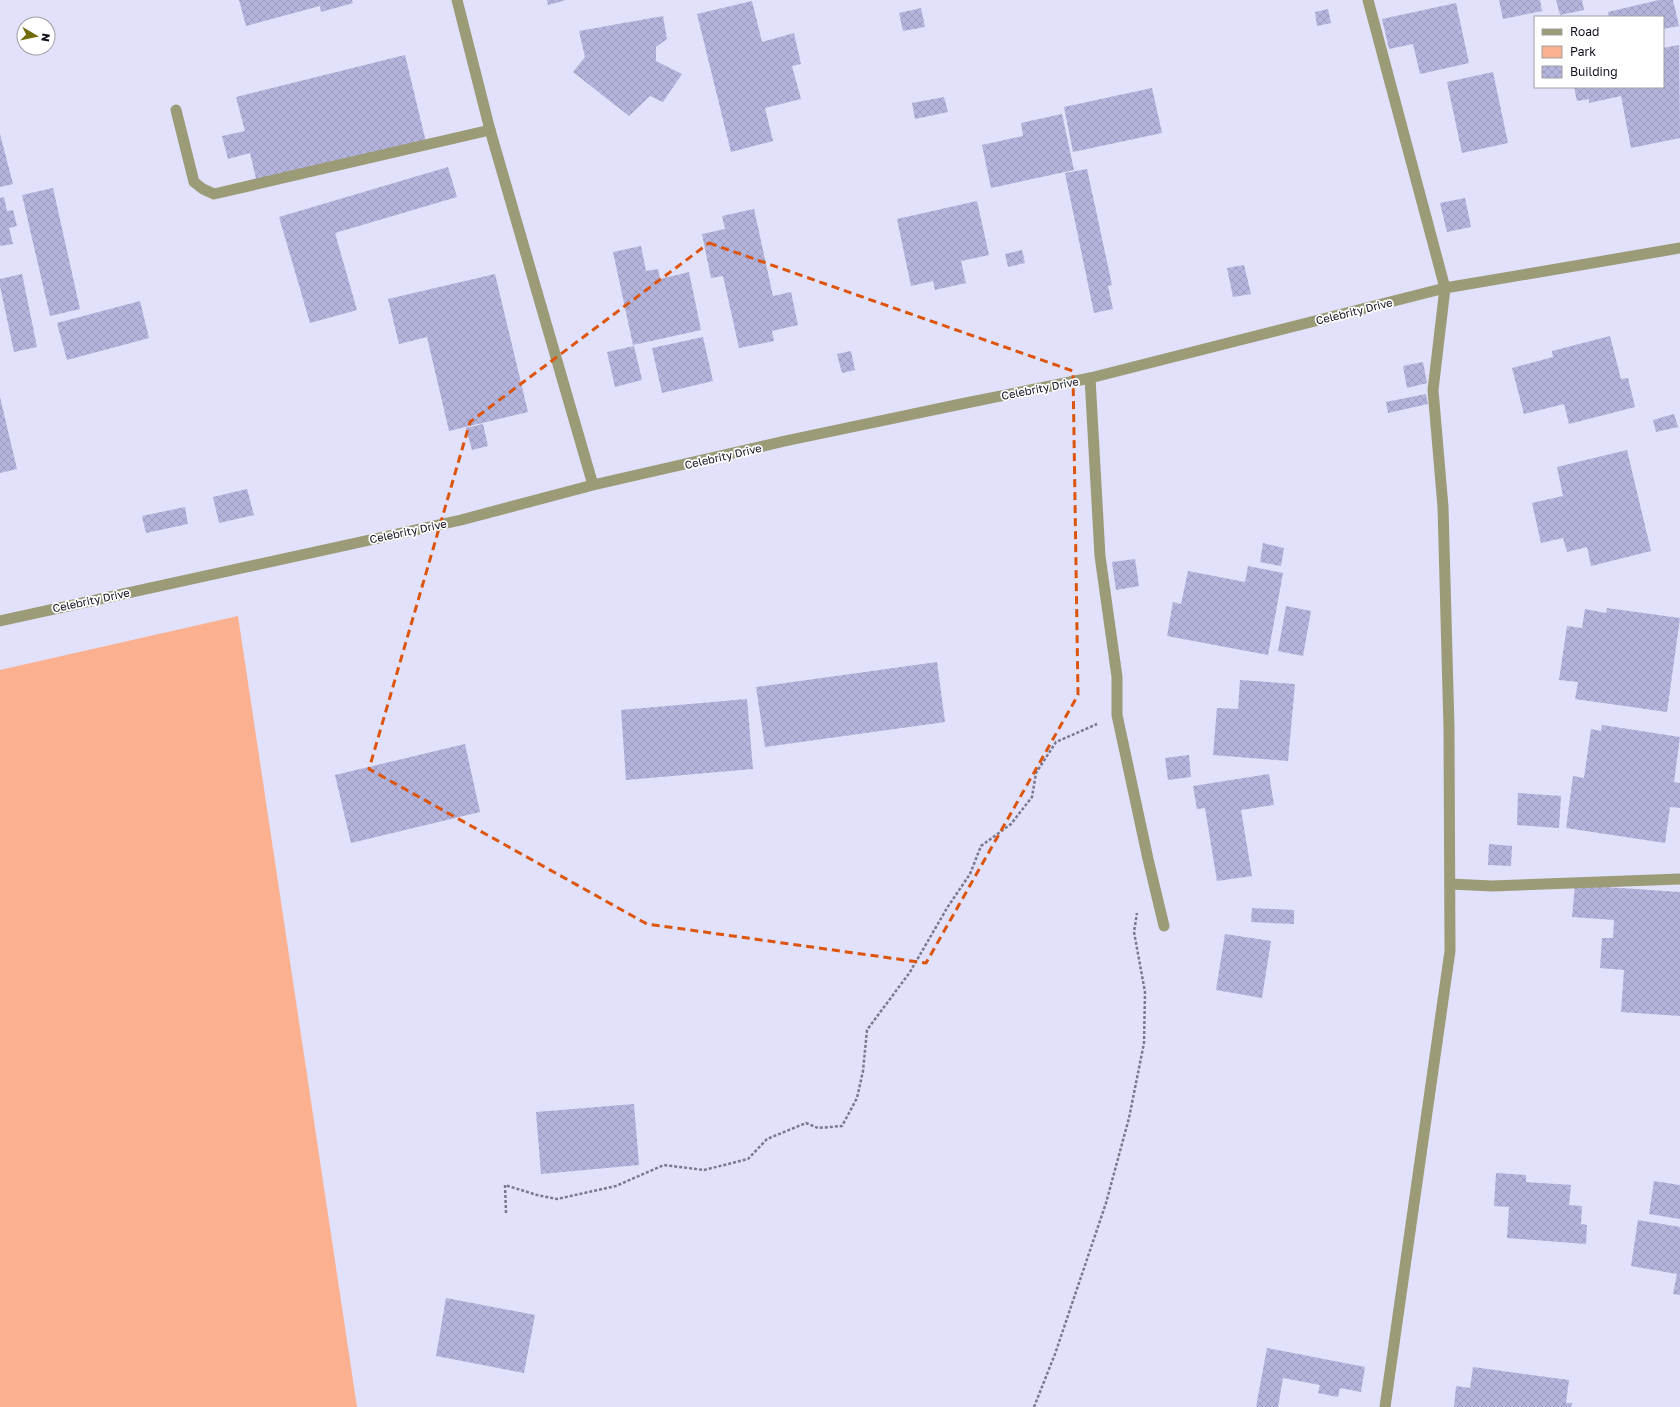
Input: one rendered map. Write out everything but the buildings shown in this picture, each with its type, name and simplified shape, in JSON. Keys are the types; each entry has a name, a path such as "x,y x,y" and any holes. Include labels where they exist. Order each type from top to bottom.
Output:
{"street":[{"path":"457,0 490,130 593,486"},
{"path":"1368,0 1444,288 1433,390 1443,515 1449,728 1450,951 1386,1407"},
{"path":"176,110 194,182 202,190 214,194 490,130"},
{"name":"Celebrity Drive","path":"0,621 461,520 593,486 785,441 1090,378 1444,288 1680,248"},
{"path":"1090,378 1100,556 1117,677 1117,715 1164,926"},
{"path":"1450,884 1492,886 1680,879"}],"path":[{"path":"506,1213 505,1185 537,1196 557,1199 616,1186 664,1165 704,1170 748,1159 767,1140 806,1123 818,1128 842,1126 857,1098 863,1071 867,1030 910,972 947,908 970,874 981,846 1011,824 1032,797 1036,773 1056,742 1117,715"},
{"path":"1034,1407 1055,1354 1106,1202 1129,1118 1144,1043 1145,992 1134,932 1138,910"}],"highlighted area":[{"path":"709,243 1073,371 1078,695 926,963 647,924 369,769 470,422"}],"green space":[{"path":"238,616 357,1407 0,1407 0,670"}]}
